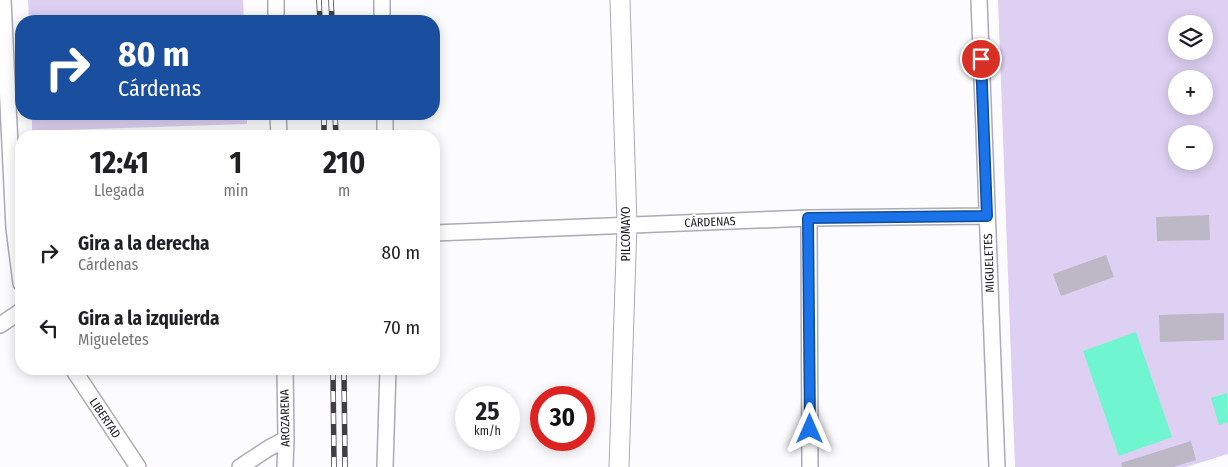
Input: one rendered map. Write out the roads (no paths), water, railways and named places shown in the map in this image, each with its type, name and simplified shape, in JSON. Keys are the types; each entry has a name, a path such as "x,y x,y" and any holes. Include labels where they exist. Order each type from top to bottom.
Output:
{"street":[{"path":"3,0 7,228 15,259"},
{"path":"276,0 276,15"},
{"path":"382,0 382,15"},
{"name":"PILCOMAYO","path":"620,0 626,224 620,467"},
{"name":"MIGUELETES","path":"979,0 997,467"},
{"name":"CÁRDENAS","path":"440,233 808,218 987,216"},
{"path":"808,218 810,467"},
{"path":"0,326 15,316"},
{"name":"LIBERTAD","path":"77,375 138,467"},
{"name":"AROZARENA","path":"285,375 285,467"},
{"path":"385,467 388,375"},
{"path":"240,467 268,448 286,439"}],"railway":[{"path":"319,0 320,15"},
{"path":"331,0 332,15"},
{"path":"324,120 324,130"},
{"path":"335,120 336,130"},
{"path":"333,375 334,467"},
{"path":"344,375 345,467"}]}
